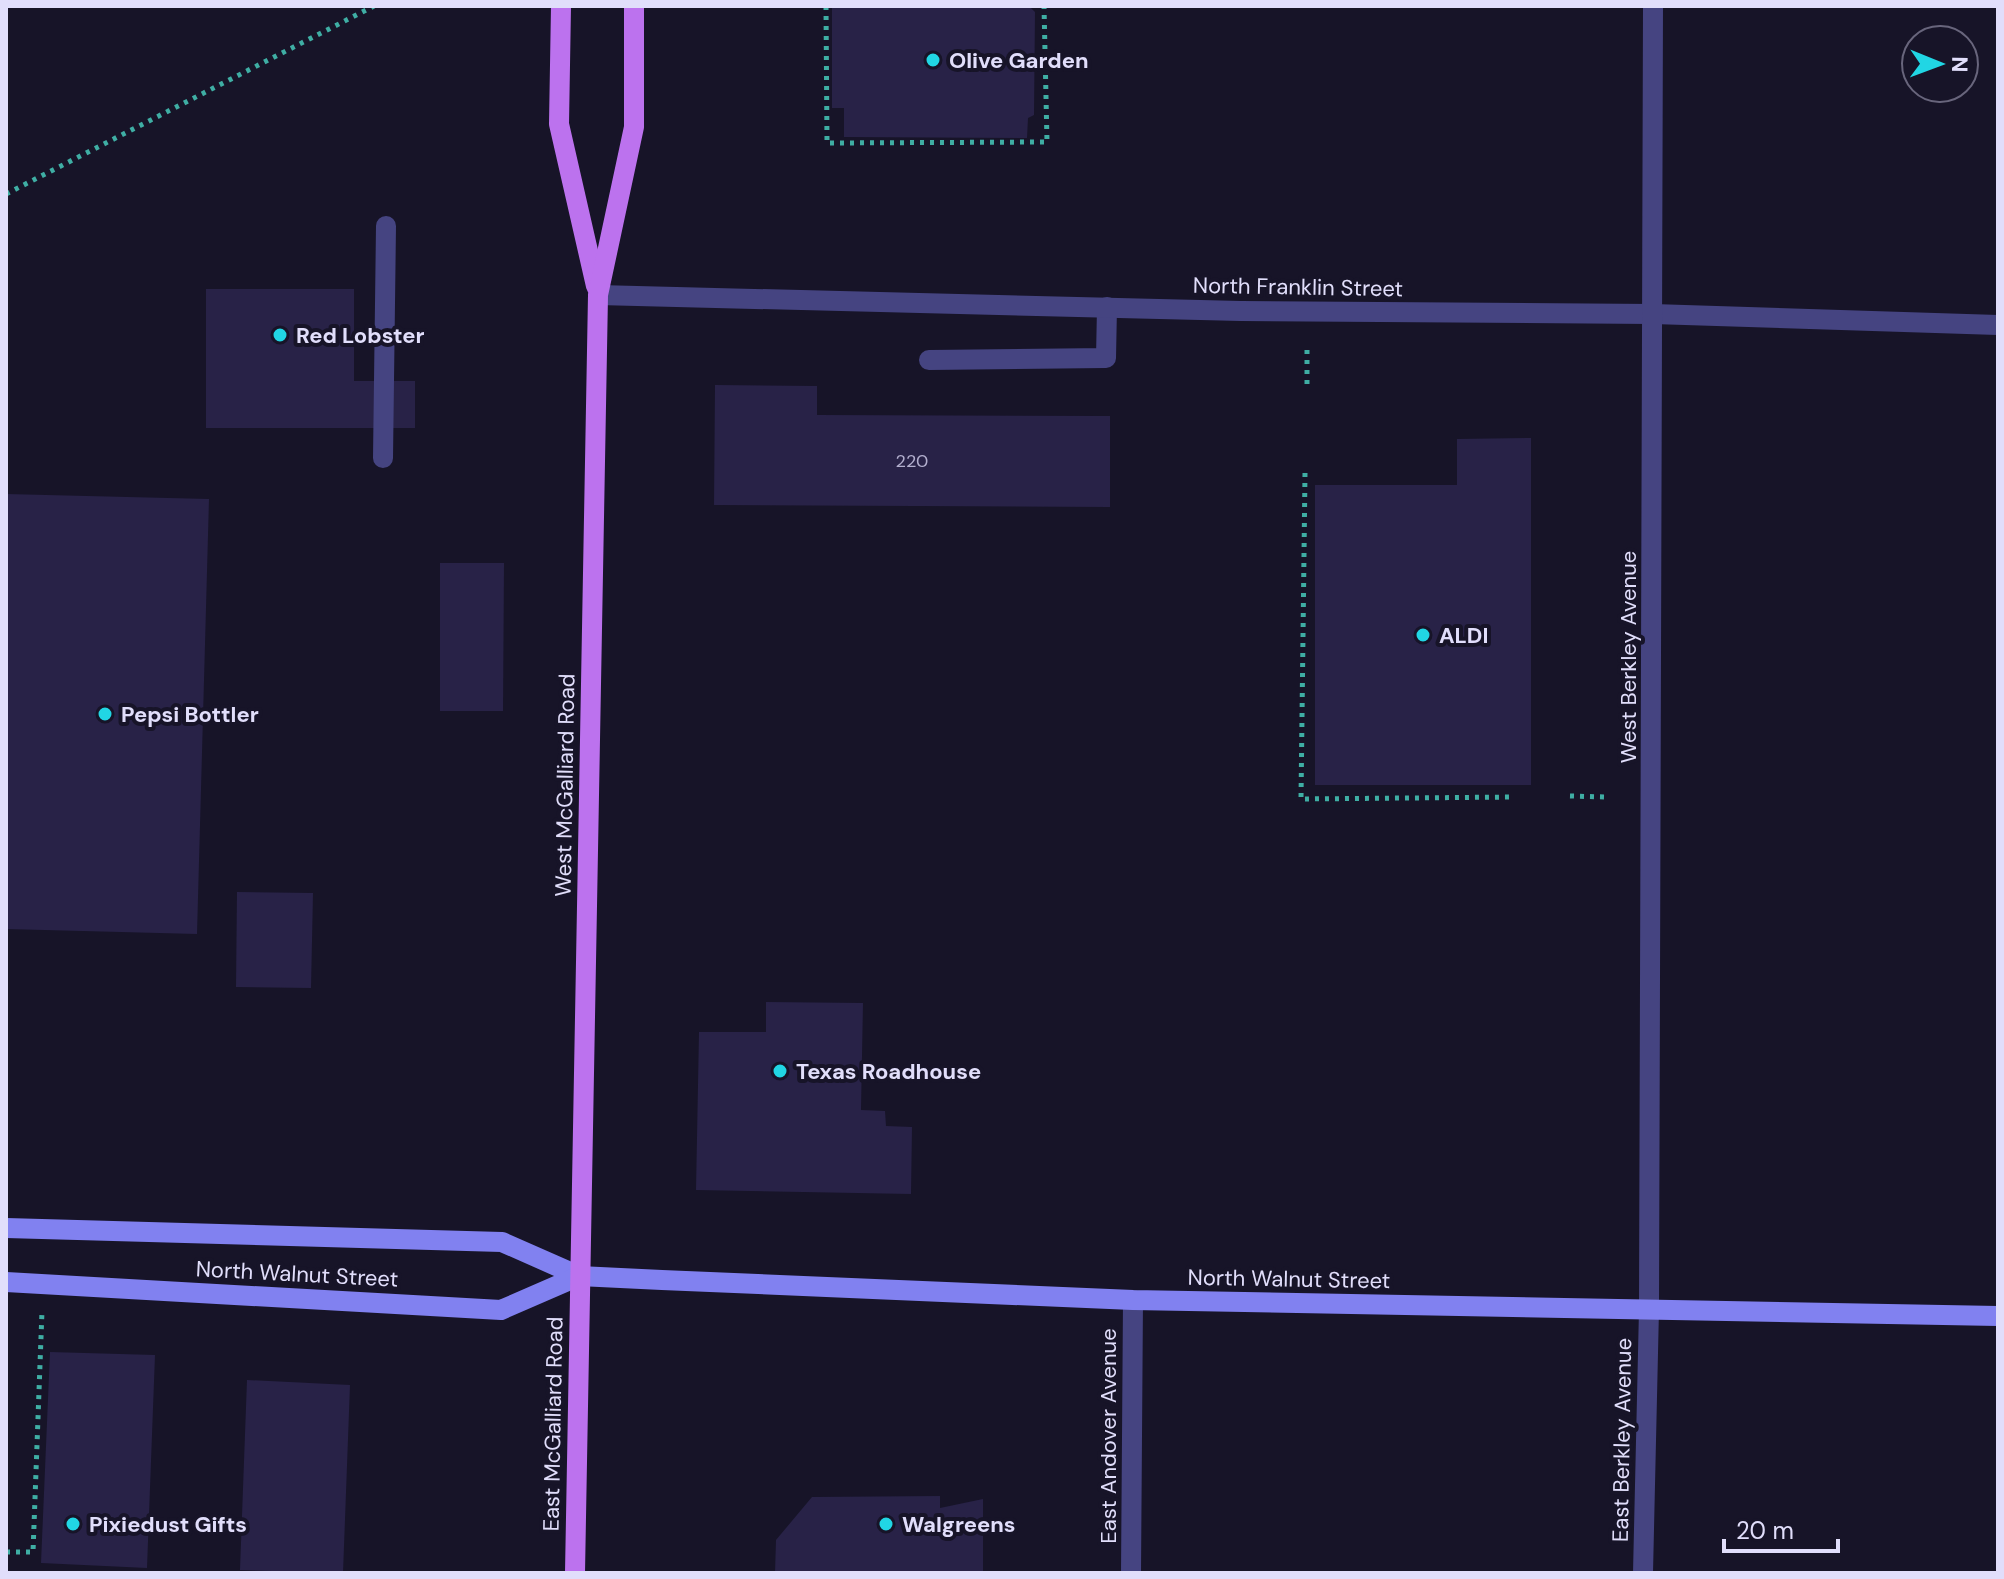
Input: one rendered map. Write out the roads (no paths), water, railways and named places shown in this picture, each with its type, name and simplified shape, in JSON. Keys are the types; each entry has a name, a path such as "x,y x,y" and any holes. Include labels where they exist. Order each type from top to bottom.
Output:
{"main road":[{"name":"West McGalliard Road","path":"561,6 559,124 598,295"},
{"name":"West McGalliard Road","path":"579,1276 598,295 634,127 634,6"},
{"name":"North Walnut Street","path":"6,1228 502,1242 579,1276 1133,1300 1998,1316"},
{"name":"North Walnut Street","path":"6,1282 501,1310 579,1276"},
{"name":"East McGalliard Road","path":"575,1573 579,1276"}],"street":[{"name":"West Berkley Avenue","path":"1649,1309 1653,6"},
{"path":"383,458 386,226"},
{"name":"North Franklin Street","path":"598,295 1107,307 1653,314 1998,325"},
{"path":"929,360 1106,358 1107,307"},
{"name":"East Andover Avenue","path":"1131,1573 1133,1300"},
{"name":"East Berkley Avenue","path":"1643,1573 1649,1309"}],"place":[{"name":"Olive Garden","path":"933,60"},
{"name":"Red Lobster","path":"280,335"},
{"name":"ALDI","path":"1423,635"},
{"name":"Pepsi Bottler","path":"105,714"},
{"name":"Texas Roadhouse","path":"780,1071"},
{"name":"Pixiedust Gifts","path":"73,1524"},
{"name":"Walgreens","path":"886,1524"}]}
